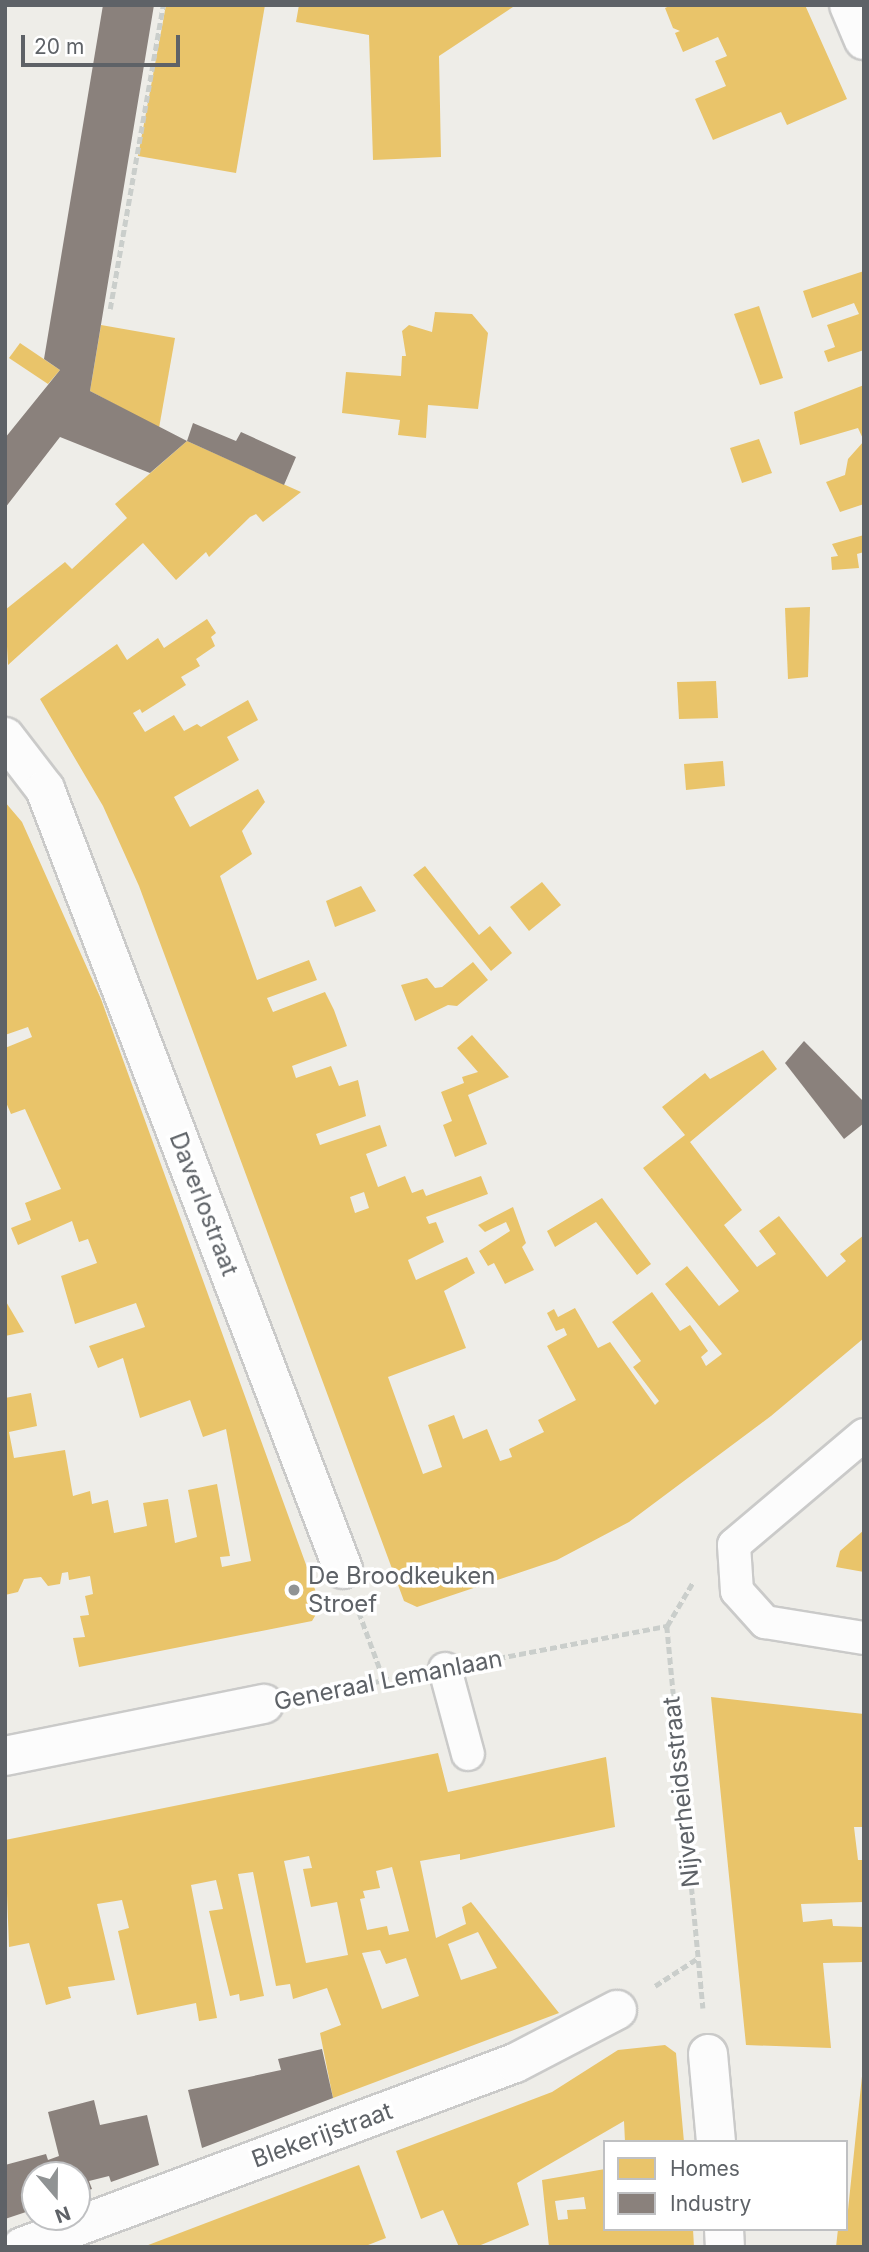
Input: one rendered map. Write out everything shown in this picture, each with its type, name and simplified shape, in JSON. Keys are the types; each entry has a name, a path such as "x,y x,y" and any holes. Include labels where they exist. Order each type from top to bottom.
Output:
{"street":[{"path":"849,5 864,40"},
{"name":"Daverlostraat","path":"5,737 45,789 344,1569"},
{"name":"Generaal Lemanlaan","path":"5,1756 264,1704"},
{"name":"Blekerijstraat","path":"22,2247 515,2063 617,2010"},
{"path":"708,2054 716,2140"}],"lane":[{"path":"864,1435 734,1545 737,1591 765,1622 864,1638"},
{"path":"445,1669 468,1754"}],"path":[{"path":"110,309 163,5"},
{"path":"667,1626 688,1587 734,1545"},
{"path":"344,1569 384,1680"},
{"name":"Generaal Lemanlaan","path":"264,1704 667,1626"},
{"name":"Nijverheidsstraat","path":"667,1626 698,1958"}],"building: Homes":[{"path":"166,5 265,5 236,173 138,156"},
{"path":"299,5 516,5 439,56 441,157 373,160 369,35 296,22"},
{"path":"672,5 805,5 847,99 787,125 781,112 713,140 695,99 726,86 715,61 727,56 718,37 683,52 675,33 680,31 673,28 665,8"},
{"path":"864,271 864,350 828,362 824,351 835,347 827,325 859,314 854,303 812,318 803,291"},
{"path":"759,306 783,378 760,385 734,314"},
{"path":"435,312 472,314 488,333 478,409 428,405 426,438 398,435 400,420 342,413 346,372 401,376 402,356 406,356 402,331 409,325 432,332"},
{"path":"101,325 175,338 159,428 90,391"},
{"path":"20,343 60,370 48,384 9,358"},
{"path":"864,385 864,441 858,428 800,445 794,412"},
{"path":"759,439 772,473 742,483 730,448"},
{"path":"187,441 301,492 263,522 256,514 250,517 209,557 206,552 176,580 143,543 8,665 5,610 65,562 72,569 127,518 115,504"},
{"path":"864,441 864,504 840,512 826,482 845,475 848,459"},
{"path":"864,535 864,552 857,554 859,568 832,570 831,557 838,556 832,544"},
{"path":"810,607 808,677 788,679 785,608"},
{"path":"207,619 216,633 211,637 215,646 196,659 200,666 181,677 186,685 142,713 140,709 133,713 145,732 174,715 184,731 197,724 201,727 248,700 258,720 227,737 239,760 174,797 190,827 258,789 265,802 242,831 252,854 220,876 257,980 309,960 317,980 267,998 273,1012 325,992 334,1010 347,1046 292,1066 296,1078 331,1066 339,1086 358,1080 366,1116 316,1134 320,1145 380,1125 387,1146 366,1154 378,1187 405,1176 412,1193 423,1189 426,1196 481,1176 488,1194 426,1217 429,1224 436,1222 444,1242 408,1260 416,1280 467,1257 475,1273 444,1291 466,1348 388,1377 423,1474 442,1467 428,1425 454,1415 463,1439 487,1429 500,1461 512,1457 509,1449 544,1432 538,1420 576,1400 547,1346 567,1335 564,1328 556,1331 547,1313 554,1309 558,1317 575,1308 598,1348 610,1342 655,1405 659,1401 633,1367 641,1361 612,1322 652,1292 680,1331 690,1325 708,1351 701,1357 706,1366 722,1354 665,1284 687,1266 719,1306 739,1291 643,1168 685,1135 662,1107 705,1073 710,1079 763,1050 777,1069 690,1142 742,1210 724,1225 757,1267 776,1254 759,1231 779,1216 827,1277 846,1261 840,1254 864,1235 864,1338 771,1416 629,1522 557,1560 417,1607 404,1601 139,886 103,806 40,699 117,644 127,660 158,638 164,648","holes":["364,1192 369,1208 355,1213 350,1197"]},
{"path":"716,681 718,718 679,719 677,682"},
{"path":"723,761 725,786 686,790 684,764"},
{"path":"5,802 22,822 101,999 321,1606 312,1621 79,1667 73,1638 85,1637 80,1616 89,1615 85,1596 93,1594 90,1576 69,1580 68,1572 62,1573 60,1584 48,1586 41,1577 24,1579 18,1592 5,1595 5,1398 31,1393 37,1426 9,1432 14,1458 65,1450 73,1496 90,1491 92,1504 108,1500 114,1533 147,1526 143,1503 168,1499 175,1543 197,1537 188,1490 217,1484 230,1556 220,1557 222,1567 251,1561 226,1429 203,1437 190,1400 140,1418 123,1358 98,1368 89,1346 145,1327 136,1303 75,1324 61,1276 97,1263 88,1239 79,1242 72,1221 18,1245 11,1228 31,1220 25,1203 61,1189 25,1109 11,1114 5,1100 5,1048 32,1037 28,1027 5,1035"},
{"path":"425,866 479,935 490,926 512,953 491,971 413,875"},
{"path":"542,882 561,905 529,931 510,907"},
{"path":"361,886 376,911 335,927 326,901"},
{"path":"473,962 488,980 457,1006 448,1005 415,1021 401,985 427,978 435,988 442,987"},
{"path":"472,1035 509,1077 468,1095 487,1144 455,1157 443,1125 452,1121 441,1092 464,1083 462,1077 478,1072 457,1048"},
{"path":"602,1198 651,1264 637,1275 596,1222 555,1247 547,1231"},
{"path":"513,1207 526,1243 522,1247 534,1270 505,1284 494,1263 488,1266 479,1251 510,1231 506,1222 485,1232 478,1225"},
{"path":"5,1300 8,1305 24,1332 5,1336"},
{"path":"864,1530 864,1572 836,1567 840,1551"},
{"path":"711,1697 864,1714 864,1827 854,1827 858,1860 862,1860 864,1902 801,1904 803,1922 832,1919 833,1926 864,1927 864,1962 823,1963 831,2048 746,2045"},
{"path":"438,1753 448,1792 606,1757 615,1827 460,1860 460,1854 420,1861 436,1938 466,1924 462,1907 471,1902 559,2013 333,2098 320,2033 341,2025 327,1988 293,1999 290,1984 276,1986 253,1872 238,1874 264,1996 240,2001 239,1994 230,1996 209,1911 223,1909 216,1880 191,1885 217,2018 199,2021 196,2003 137,2015 118,1931 129,1928 122,1900 97,1904 115,1980 68,1987 71,1998 46,2005 29,1943 9,1947 5,1840","holes":["309,1856 312,1868 303,1869 311,1907 337,1902 348,1955 306,1963 284,1861","392,1867 409,1931 389,1935 387,1926 367,1930 360,1899 365,1898 363,1891 380,1888 376,1871","478,1932 497,1968 461,1980 448,1944","380,1950 386,1964 406,1958 419,1996 382,2009 362,1953"]},
{"path":"665,2045 676,2053 684,2140 625,2140 624,2121 517,2183 529,2225 476,2247 459,2247 443,2210 421,2219 396,2151 552,2092 618,2050"},
{"path":"864,2057 864,2247 836,2247 838,2231 848,2231"},
{"path":"359,2165 386,2238 363,2247 143,2247"},
{"path":"603,2169 603,2231 693,2231 694,2247 549,2247 542,2180","holes":["584,2197 586,2209 567,2210 568,2219 558,2220 555,2201"]}],"building: Industry":[{"path":"103,5 154,5 90,391 187,441 150,473 60,437 5,508 5,438 60,370 44,359"},
{"path":"193,423 236,441 241,432 296,457 284,485 187,441"},
{"path":"804,1041 864,1102 864,1123 844,1139 785,1063"},
{"path":"322,2049 333,2098 202,2148 188,2090 281,2070 278,2059"},
{"path":"94,2100 100,2125 147,2115 159,2165 111,2182 109,2176 91,2180 91,2161 21,2161 21,2214 5,2219 5,2165 46,2154 48,2160 59,2156 48,2112"}],"place":[{"name":"De Broodkeuken Stroef","path":"294,1590"}]}
